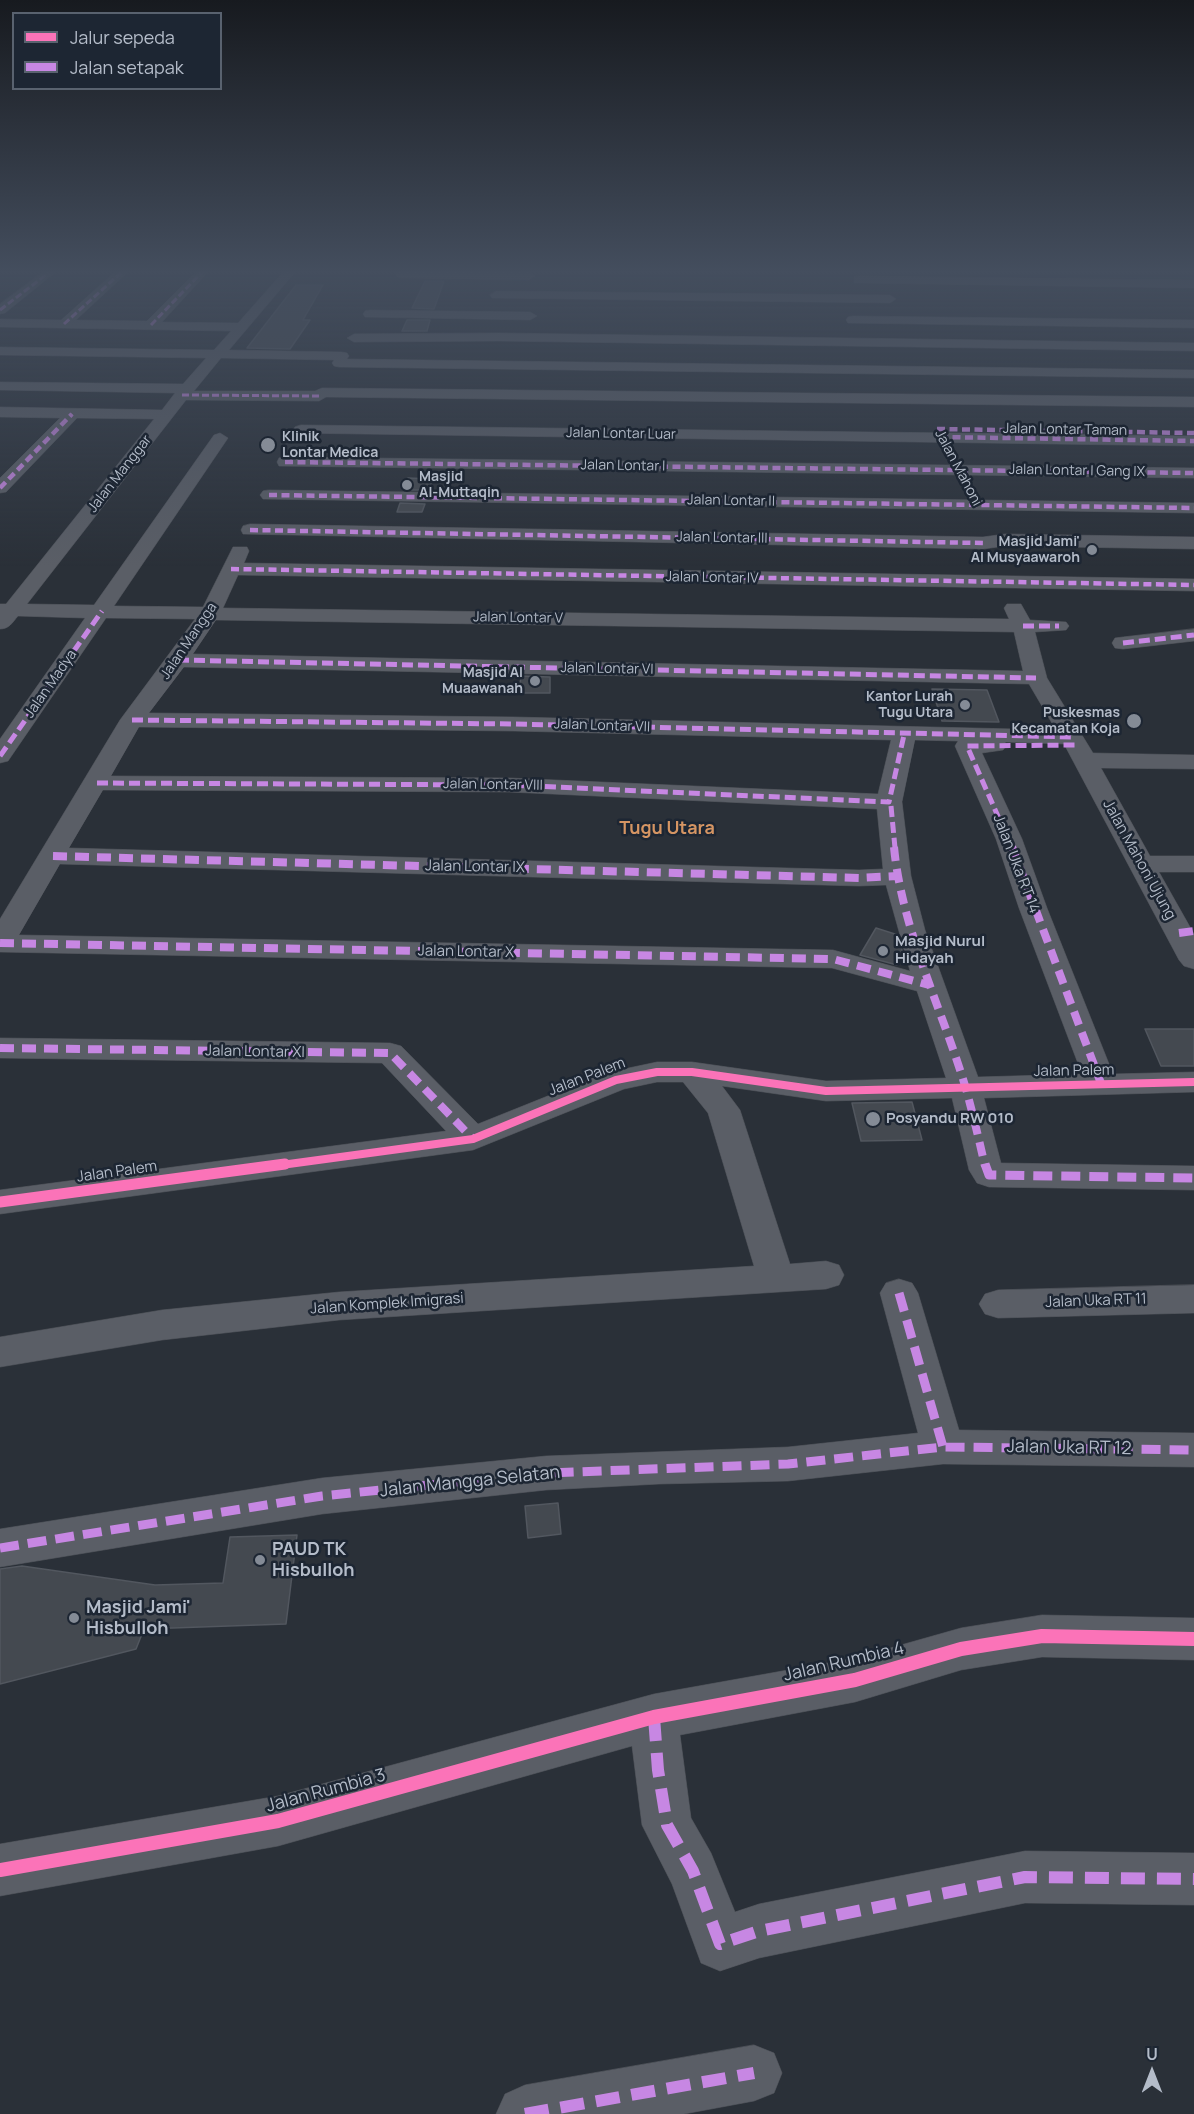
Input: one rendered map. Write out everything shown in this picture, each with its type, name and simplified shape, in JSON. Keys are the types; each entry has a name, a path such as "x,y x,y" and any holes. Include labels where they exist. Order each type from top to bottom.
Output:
{"street":[{"name":"Jalan Manggar","path":"4,615 206,370"},
{"name":"Jalan Mangga","path":"0,943 54,856 132,720 178,660 210,613 301,430 335,370"},
{"name":"Jalan Mahoni","path":"914,370 938,433 980,505 983,543 1023,626 1036,678 1077,748"},
{"path":"951,370 1194,374"},
{"path":"0,386 321,394 1194,402"},
{"path":"0,412 167,415"},
{"path":"0,488 72,414"},
{"name":"Jalan Lontar Luar","path":"301,430 938,433"},
{"name":"Jalan Lontar Taman","path":"938,433 1194,433"},
{"name":"Jalan Lontar Taman","path":"938,433 1194,441"},
{"name":"Jalan Madya","path":"0,756 220,438"},
{"name":"Jalan Lontar I","path":"285,462 960,469"},
{"name":"Jalan Lontar I Gang IX","path":"960,469 1194,473"},
{"name":"Jalan Lontar II","path":"269,495 1194,508"},
{"name":"Jalan Lontar III","path":"250,530 983,543 1005,540 1194,543"},
{"name":"Jalan Lontar IV","path":"231,569 1194,585"},
{"name":"Jalan Lontar V","path":"4,615 102,611 1059,626"},
{"path":"1123,643 1194,635"},
{"name":"Jalan Lontar VI","path":"178,660 1036,678"},
{"name":"Jalan Lontar VII","path":"132,720 514,724 904,735 1077,748"},
{"path":"904,735 889,802 897,876 929,985 966,1089 989,1175 1194,1178"},
{"name":"Jalan Uka RT 14","path":"1077,748 967,746 1009,839 1033,908 1102,1086"},
{"path":"1077,748 1194,762"},
{"name":"Jalan Mahoni Ujung","path":"1077,748 1142,864 1187,932 1194,960"},
{"name":"Jalan Lontar VIII","path":"97,783 508,784 889,802"},
{"name":"Jalan Lontar IX","path":"54,856 860,878 897,876"},
{"path":"1142,864 1194,864"},
{"name":"Jalan Lontar X","path":"0,943 832,959 929,985"},
{"name":"Jalan Lontar XI","path":"0,1048 390,1053 473,1139"},
{"name":"Jalan Palem","path":"0,1202 473,1139 616,1080 657,1072 692,1072 826,1091 1194,1083"},
{"path":"692,1072 724,1110 776,1278"},
{"name":"Jalan Komplek Imigrasi","path":"0,1352 162,1325 339,1306 825,1275"},
{"path":"899,1293 944,1447"},
{"name":"Jalan Uka RT 11","path":"998,1304 1194,1299"},
{"name":"Jalan Uka RT 12","path":"944,1447 1194,1450"},
{"name":"Jalan Mangga Selatan","path":"0,1548 322,1496 546,1473 788,1464 944,1447"},
{"name":"Jalan Rumbia 4","path":"654,1717 855,1680 962,1649 1042,1636 1194,1639"},
{"path":"654,1717 658,1770 667,1825 693,1871 720,1944 759,1931 1025,1877 1194,1879"},
{"name":"Jalan Rumbia 3","path":"0,1870 278,1821 654,1717"},
{"path":"525,2114 754,2073"}],"building":[{"path":"408,478 432,479 429,490 405,490"},
{"path":"400,503 425,504 422,512 397,512"},
{"name":"Masjid Al Muaawanah","path":"521,676 550,677 550,693 519,693"},
{"name":"Kantor Lurah Tugu Utara","path":"932,689 987,690 999,722 942,721"},
{"name":"Masjid Nurul Hidayah","path":"876,928 898,935 903,954 897,965 860,955"},
{"path":"1145,1029 1194,1029 1194,1066 1161,1066"},
{"path":"912,1102 922,1140 861,1141 852,1103"},
{"path":"558,1503 561,1534 528,1538 525,1506"},
{"path":"297,1535 286,1624 144,1629 136,1649 0,1684 0,1569 22,1566 155,1585 223,1583 230,1537"}],"marked path":[{"path":"182,395 319,396"},
{"path":"0,488 72,414"},
{"path":"937,429 1194,433"},
{"path":"940,437 1194,441"},
{"path":"285,462 1194,473"},
{"path":"269,495 1194,508"},
{"path":"250,530 983,543"},
{"path":"231,569 1194,585"},
{"path":"0,756 102,611"},
{"path":"1023,626 1059,626"},
{"path":"1123,643 1194,635"},
{"path":"178,660 1036,678"},
{"path":"132,720 514,724 1072,737"},
{"path":"97,783 509,785 889,802 904,735"},
{"path":"1076,745 967,746 1009,839 1033,908 1102,1086"},
{"path":"891,806 897,876 911,930 966,1089 989,1175 1194,1178"},
{"path":"53,856 859,878 897,876"},
{"path":"1179,933 1194,931"},
{"path":"0,943 833,959 929,985"},
{"path":"0,1048 390,1053 473,1139"},
{"path":"899,1293 943,1447"},
{"path":"0,1548 322,1496 546,1473 788,1464 943,1447 1194,1450"},
{"path":"654,1717 658,1770 667,1825 693,1871 720,1944 759,1931 1025,1877 1194,1879"},
{"path":"525,2114 754,2073"}],"cycle path":[{"path":"0,1202 473,1139 616,1080 657,1072 692,1072 826,1091 1194,1082"},
{"path":"0,1870 278,1821 654,1717 855,1680 961,1649 1042,1636 1194,1639"}],"place":[{"name":"Klinik Lontar Medica","path":"268,445"},
{"name":"Masjid Al-Muttaqin","path":"407,485"},
{"name":"Masjid Jami' Al Musyaawaroh","path":"1092,550"},
{"name":"Masjid Al Muaawanah","path":"535,681"},
{"name":"Kantor Lurah Tugu Utara","path":"965,705"},
{"name":"Puskesmas Kecamatan Koja","path":"1134,721"},
{"name":"Masjid Nurul Hidayah","path":"883,951"},
{"name":"Posyandu RW 010","path":"873,1119"},
{"name":"PAUD TK Hisbulloh","path":"260,1560"},
{"name":"Masjid Jami' Hisbulloh","path":"74,1618"}],"district":[{"name":"Tugu Utara","path":"667,829"}]}
